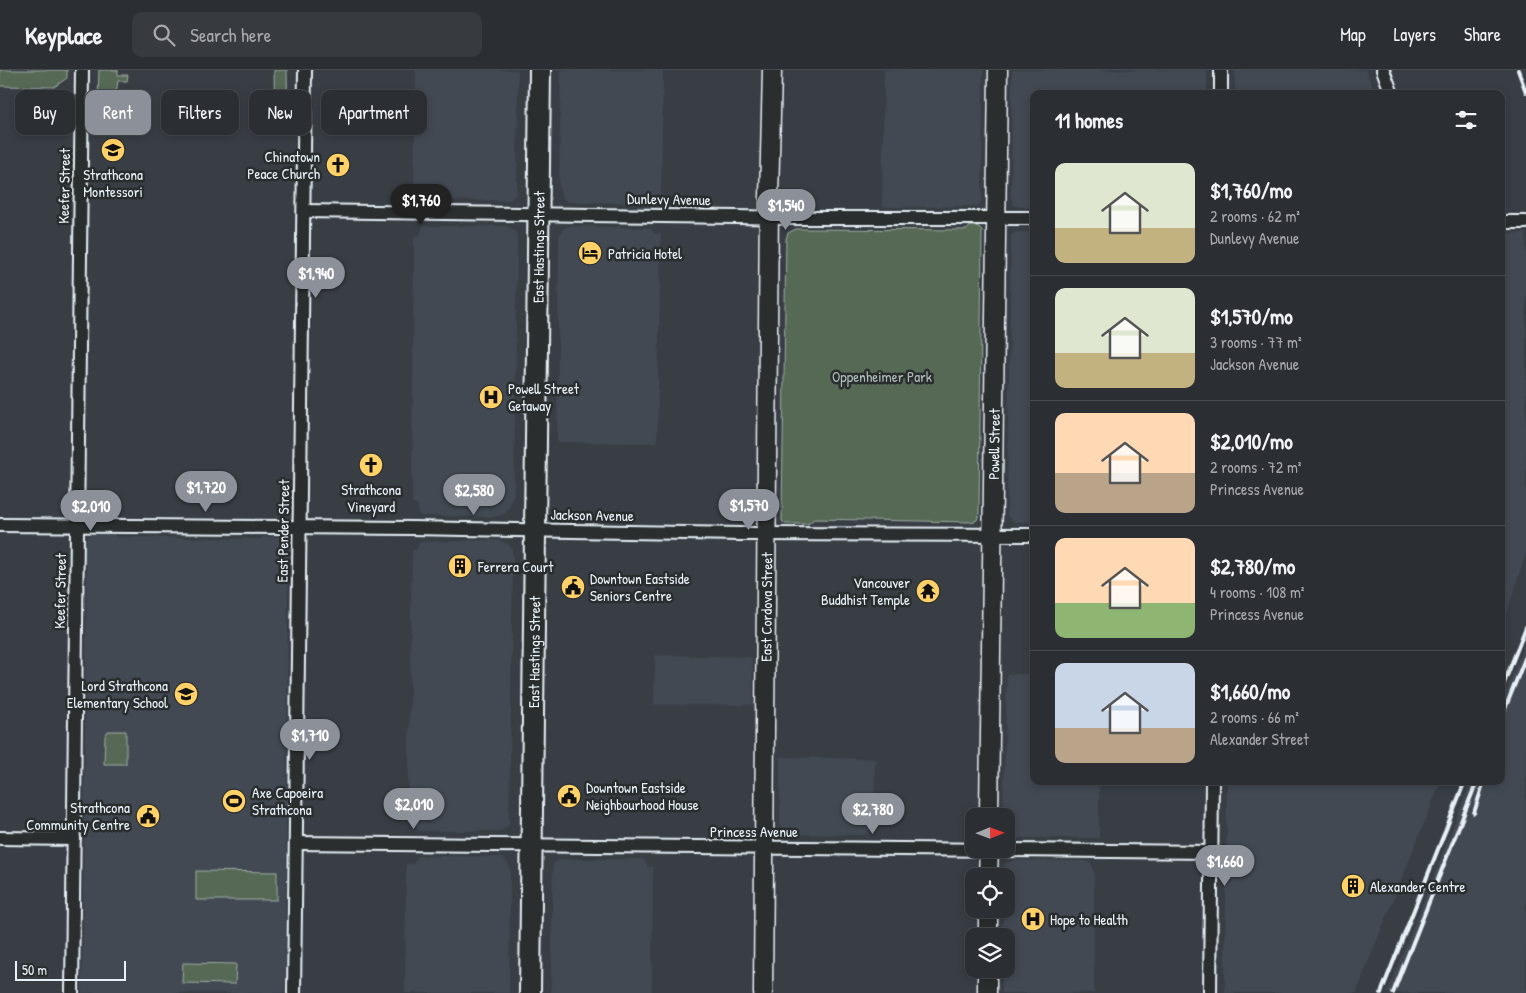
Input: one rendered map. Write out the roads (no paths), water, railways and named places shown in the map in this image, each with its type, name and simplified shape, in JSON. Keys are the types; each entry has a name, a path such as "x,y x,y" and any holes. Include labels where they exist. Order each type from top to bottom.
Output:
{"main road":[{"name":"East Hastings Street","path":"530,993 540,70"},
{"name":"East Cordova Street","path":"762,993 765,534 772,70"},
{"name":"Powell Street","path":"989,808 998,70"},
{"path":"987,993 988,978"}],"street":[{"name":"Keefer Street","path":"72,993 82,70"},
{"name":"East Pender Street","path":"294,993 305,70"},
{"path":"1221,70 1221,90"},
{"path":"1383,70 1390,90"},
{"name":"Dunlevy Avenue","path":"304,211 769,217 1030,218"},
{"path":"1505,222 1526,222"},
{"name":"Jackson Avenue","path":"0,525 765,534 1030,535"},
{"path":"1210,993 1212,785"},
{"path":"0,838 74,839"},
{"name":"Princess Avenue","path":"296,843 965,850"},
{"name":"Princess Avenue","path":"1015,850 1212,852"}],"railway":[{"path":"1518,70 1526,92"},
{"path":"1505,681 1526,627"},
{"path":"1505,709 1526,656"},
{"path":"1381,993 1463,785"},
{"path":"1393,993 1475,785"},
{"path":"1474,813 1483,785"}],"place":[{"name":"Strathcona Montessori","path":"113,150"},
{"name":"Chinatown Peace Church","path":"338,165"},
{"name":"Patricia Hotel","path":"590,253"},
{"name":"Powell Street Getaway","path":"491,397"},
{"name":"Strathcona Vineyard","path":"371,465"},
{"name":"Ferrera Court","path":"460,566"},
{"name":"Downtown Eastside Seniors Centre","path":"573,587"},
{"name":"Vancouver Buddhist Temple","path":"928,591"},
{"name":"Lord Strathcona Elementary School","path":"186,694"},
{"name":"Downtown Eastside Neighbourhood House","path":"569,796"},
{"name":"Axe Capoeira Strathcona","path":"234,801"},
{"name":"Strathcona Community Centre","path":"148,816"},
{"name":"Alexander Centre","path":"1353,886"},
{"name":"Hope to Health","path":"1033,919"}],"park label":[{"name":"Oppenheimer Park","path":"882,376"}]}
